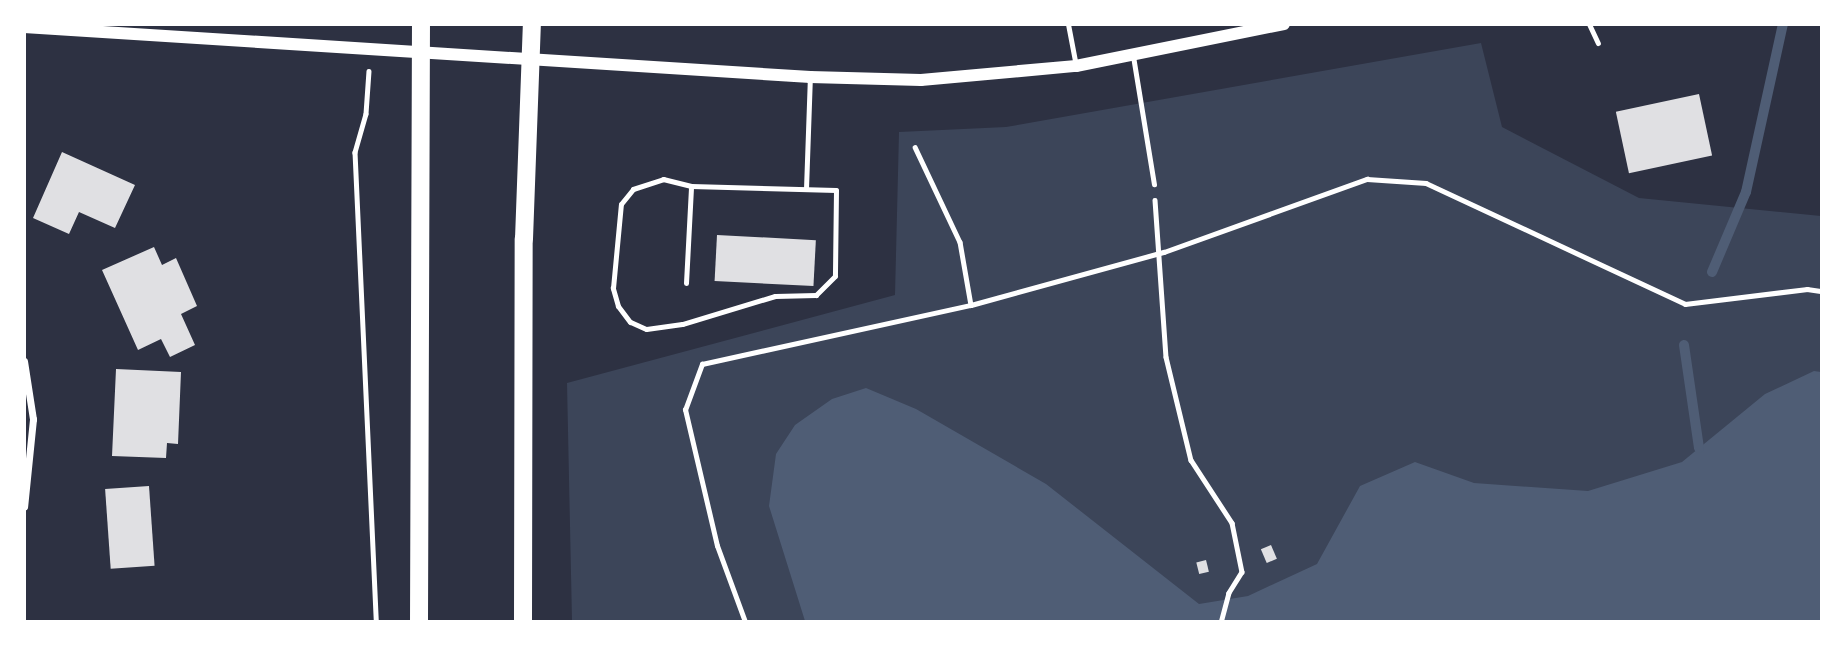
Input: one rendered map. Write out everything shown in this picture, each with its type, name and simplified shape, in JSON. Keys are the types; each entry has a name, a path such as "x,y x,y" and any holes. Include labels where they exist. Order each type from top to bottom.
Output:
{"main road":[{"path":"419,621 418,52 421,24"},
{"path":"523,621 524,265 532,24"}],"street":[{"path":"24,27 810,78 921,80 1076,66 1284,24"},
{"path":"24,361 33,419 24,507"}],"lane":[{"path":"1068,24 1076,66"},
{"path":"1589,24 1598,43"},
{"path":"1133,56 1154,184"},
{"path":"806,189 810,78"},
{"path":"663,179 691,186 836,190 835,276 816,295 775,296 682,324 646,329 630,322 618,306 613,288 621,204 633,189 663,179"},
{"path":"686,283 691,186"}],"path":[{"path":"366,114 355,152 376,621"},
{"path":"915,147 960,242 971,305"},
{"path":"745,621 717,546 685,410 702,364 971,305 1159,254 1367,179 1426,183 1685,304 1807,289 1822,291"},
{"path":"1154,184 1166,357 1191,460 1232,523 1242,572 1229,593 1221,621"}],"shaded area":[{"path":"1481,43 1502,127 1639,198 1821,216 1821,621 572,621 567,383 895,295 899,132 1006,127"},
{"path":"1814,371 1821,372 1821,621 805,621 769,506 776,454 795,425 832,399 866,388 916,409 1046,484 1199,604 1248,596 1317,564 1360,486 1415,462 1474,483 1588,491 1682,462 1765,394"}],"building":[{"path":"1699,94 1712,156 1629,173 1616,112"},
{"path":"62,152 135,185 115,228 79,212 69,234 33,218"},
{"path":"717,235 816,240 813,286 715,281"},
{"path":"154,247 162,265 176,258 197,306 181,314 195,345 170,357 161,339 138,350 102,270"},
{"path":"116,369 181,372 178,444 167,443 166,458 112,456"},
{"path":"149,486 155,566 111,569 105,489"},
{"path":"1271,545 1277,559 1267,563 1261,549"},
{"path":"1206,560 1209,572 1199,574 1196,562"}],"waterway":[{"path":"1712,272 1746,192 1783,24"},
{"path":"1684,345 1699,448"}]}
